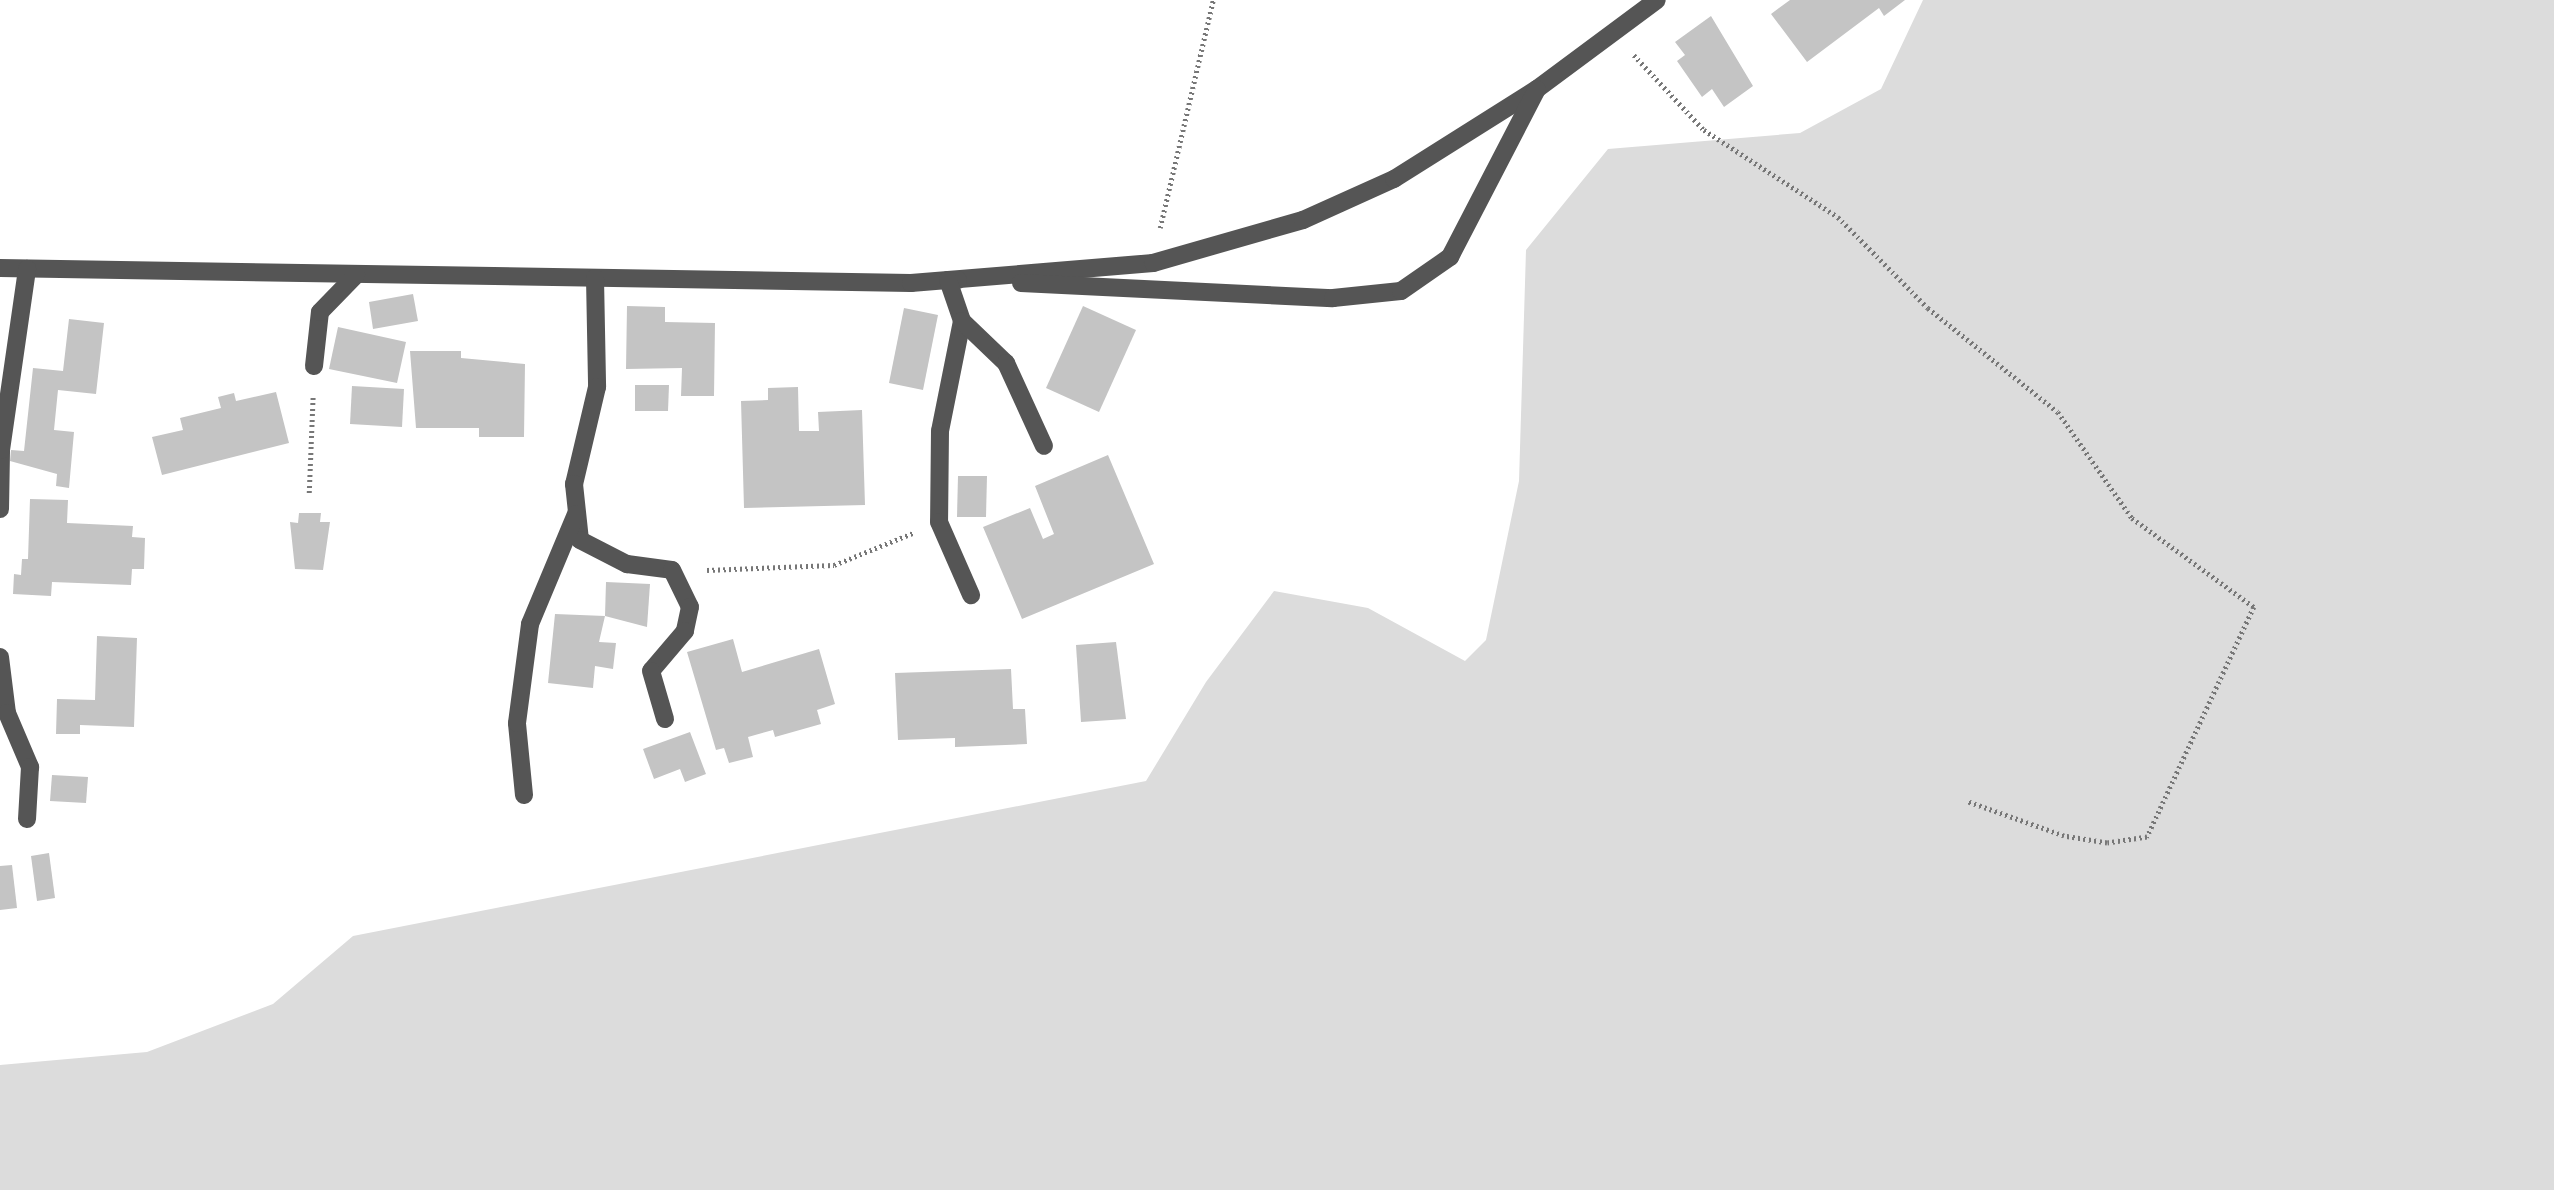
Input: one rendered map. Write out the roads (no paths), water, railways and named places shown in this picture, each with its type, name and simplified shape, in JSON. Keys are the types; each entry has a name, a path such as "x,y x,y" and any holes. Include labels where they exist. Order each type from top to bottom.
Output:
{"street":[{"path":"948,280 1153,263 1303,220 1394,179 1537,89 1657,0"},
{"path":"0,268 356,275 948,280 1333,298 1401,291 1450,257 1537,89"},
{"path":"0,509 1,450 27,269"},
{"path":"314,366 320,313 356,275"},
{"path":"596,278 597,387 574,484 580,540 627,564 672,570 690,607 685,631 651,671 665,719"},
{"path":"948,280 961,321 940,431 939,522 971,595"},
{"path":"961,321 1006,363 1044,446"},
{"path":"524,795 517,723 530,624 577,511"},
{"path":"0,657 6,713 30,768 27,818"}]}
